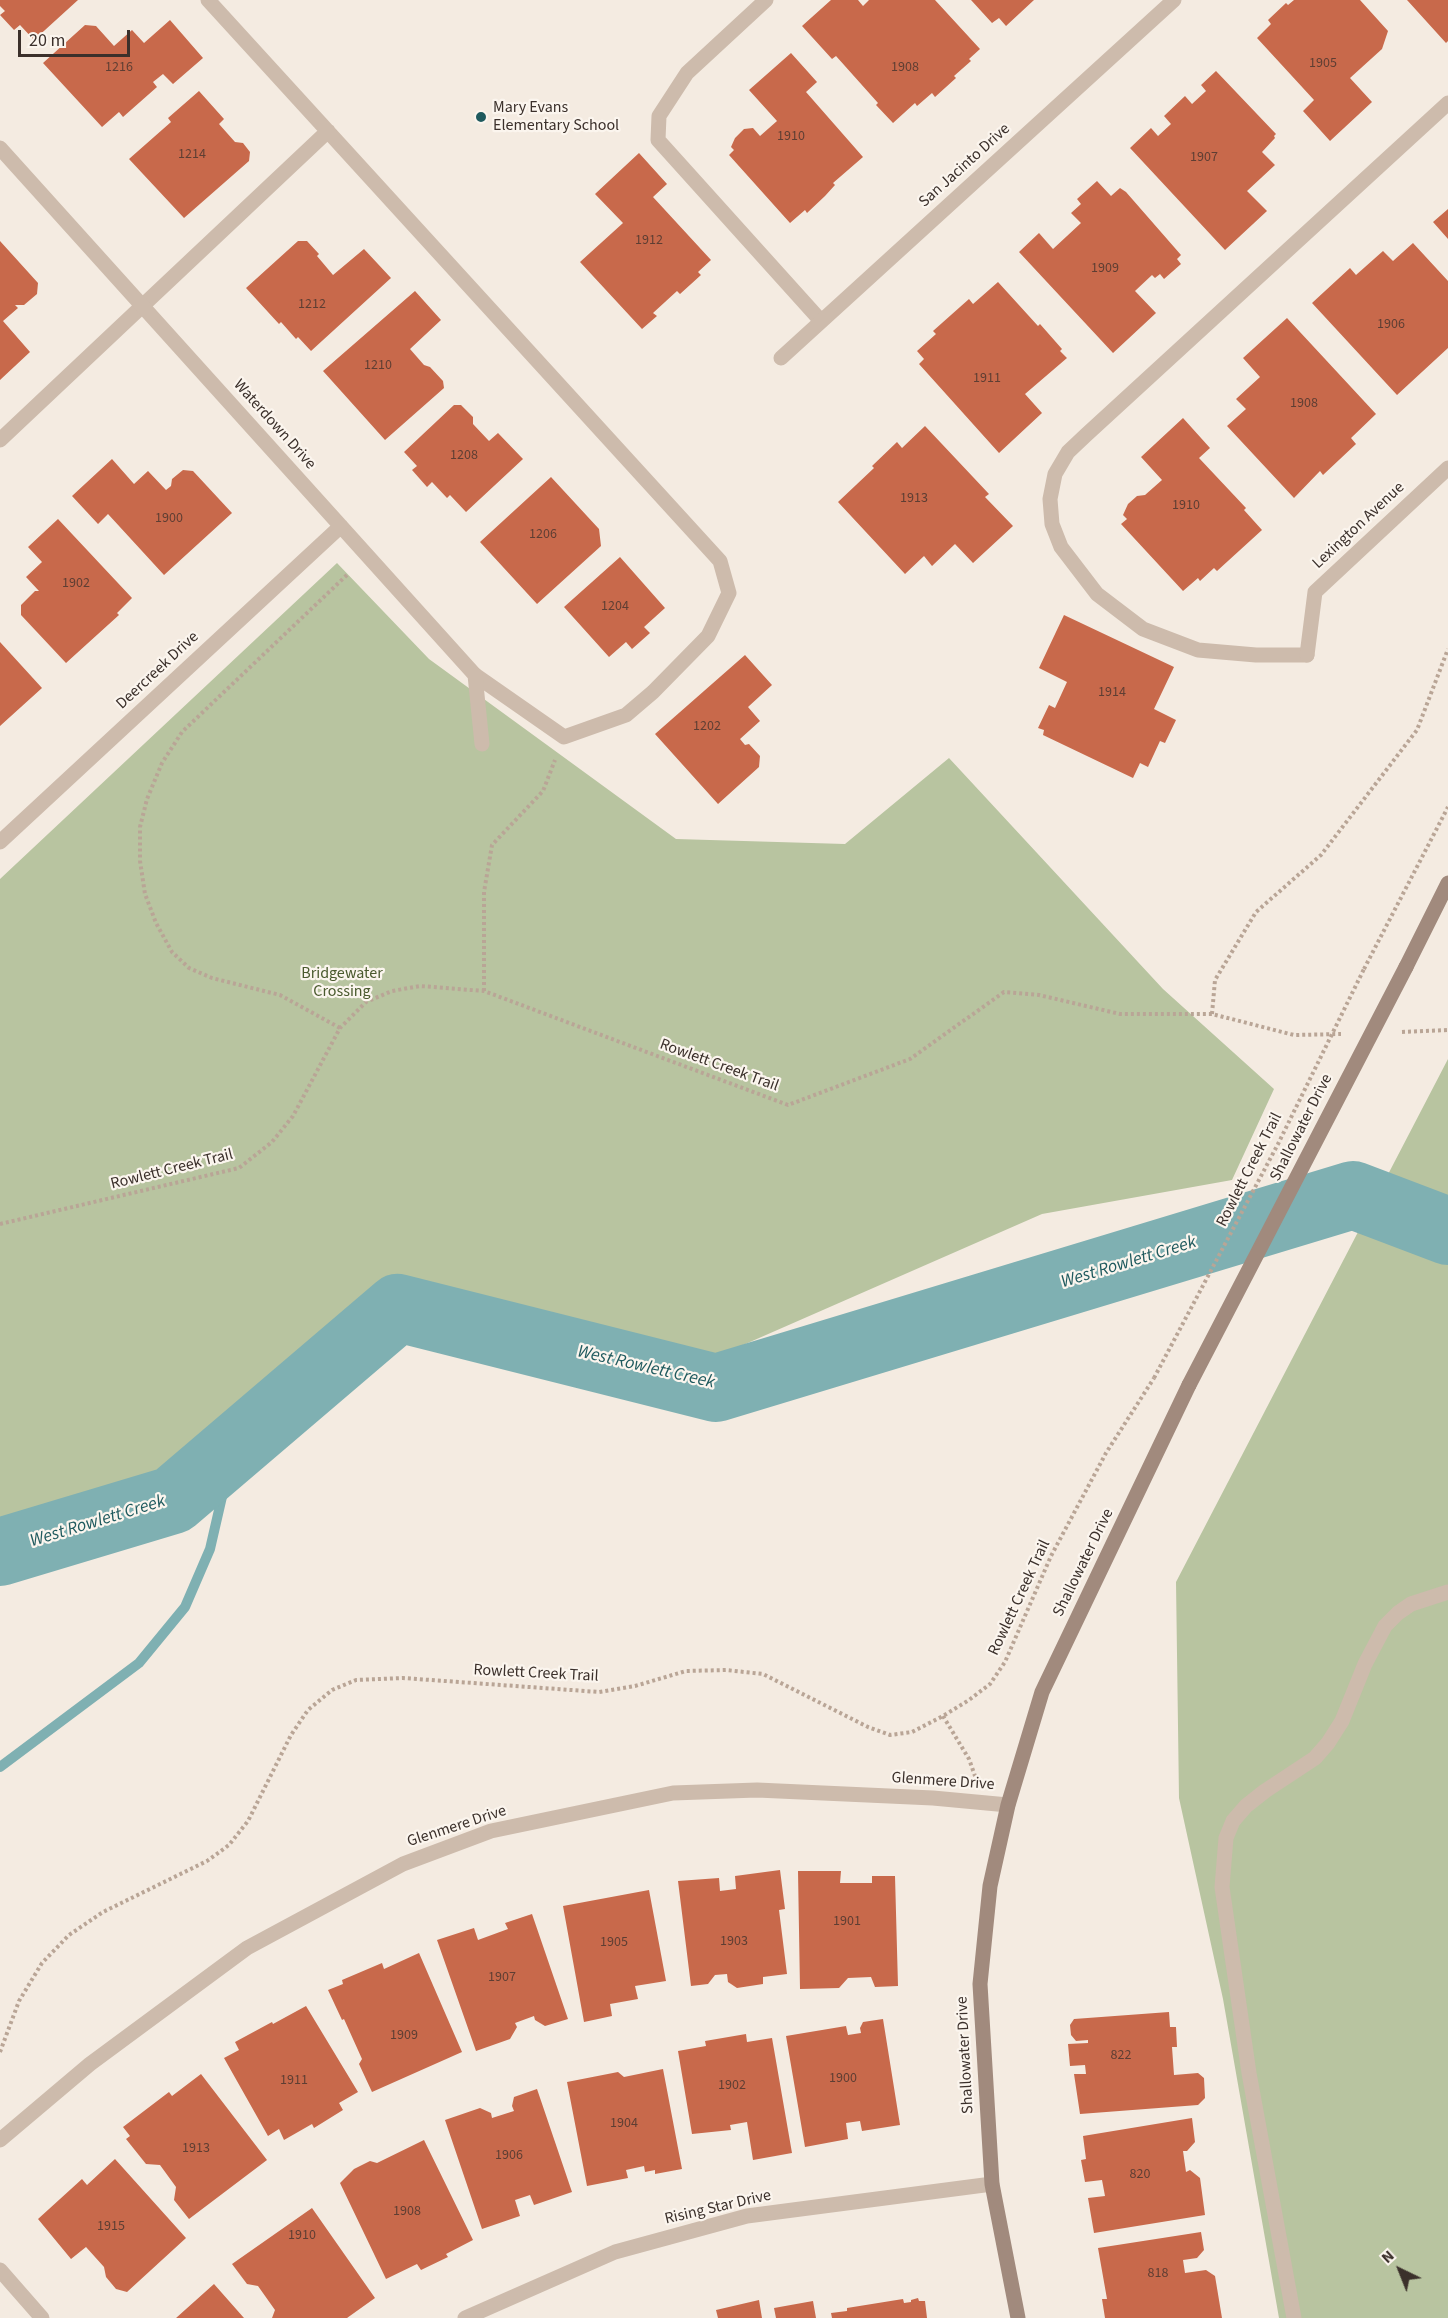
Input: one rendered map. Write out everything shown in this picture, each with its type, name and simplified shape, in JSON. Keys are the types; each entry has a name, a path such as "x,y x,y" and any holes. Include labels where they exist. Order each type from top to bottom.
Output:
{"street":[{"path":"208,0 720,561 729,593 708,636 626,715 564,737"},
{"path":"766,0 687,73 659,116 658,140 821,321"},
{"name":"San Jacinto Drive","path":"781,358 1174,0"},
{"name":"Lexington Avenue","path":"1448,103 1068,453 1055,474 1050,499 1052,524 1061,547 1097,594 1143,629 1198,650 1256,655 1307,655 1315,592 1448,468"},
{"path":"0,440 327,131"},
{"name":"Waterdown Drive","path":"0,148 475,675 564,737"},
{"name":"Deercreek Drive","path":"0,842 341,526"},
{"path":"475,675 482,744"},
{"name":"Shallowater Drive","path":"1018,2318 992,2184 980,1984 990,1886 1008,1805 1042,1692 1189,1385 1448,883"},
{"path":"1294,2318 1249,2073 1224,1899 1223,1859 1226,1838 1233,1821 1246,1806 1315,1758 1328,1743 1342,1721 1365,1664 1385,1626 1411,1604 1448,1592"},
{"name":"Glenmere Drive","path":"0,2140 90,2064 247,1948 404,1864 491,1832 673,1793 757,1790 933,1798 1008,1805"},
{"name":"Rising Star Drive","path":"465,2318 615,2252 747,2216 992,2184"},
{"path":"0,2270 42,2318"}],"path":[{"path":"340,1028 280,995 196,972 172,952 156,923 145,894 140,861 140,827 147,799 162,764 183,732 367,556"},
{"path":"1212,1014 1215,980 1256,912 1321,855 1416,730 1448,649"},
{"path":"484,991 484,892 492,845 543,791 564,737"},
{"name":"Rowlett Creek Trail","path":"0,2052 19,2001 42,1963 69,1935 104,1912 207,1861 229,1845 248,1821 291,1735 308,1710 332,1690 356,1680 403,1678 599,1692 635,1686 686,1671 726,1670 763,1674 868,1728 890,1735 912,1732 969,1700 990,1684 1005,1662 1052,1556 1106,1453 1154,1378 1278,1144 1364,969 1448,807"},
{"name":"Rowlett Creek Trail","path":"0,1224 239,1168 272,1142 293,1116 340,1028 366,1002 392,992 420,986 484,991 788,1105 910,1059 1004,992 1039,994 1120,1014 1212,1014 1294,1035 1341,1034"},
{"path":"1401,1032 1448,1030"},
{"path":"943,1716 969,1759 984,1802"}],"green space":[{"name":"Bridgewater Crossing","path":"337,563 429,659 676,839 845,844 949,758 1163,989 1274,1089 1232,1180 1042,1214 718,1356 403,1286 161,1489 0,1529 0,879"},
{"path":"1448,1059 1448,2318 1279,2318 1223,1999 1179,1798 1176,1582"}],"building":[{"path":"0,0 78,0 34,40 20,25 14,30 0,15 5,11 0,6"},
{"path":"831,0 858,0 863,6 869,0 935,0 980,49 969,59 971,61 954,76 956,78 935,97 932,93 917,106 915,103 893,123 836,56 832,59 802,26"},
{"path":"971,0 1034,0 1006,26 999,18 992,23"},
{"path":"1294,0 1360,0 1388,31 1382,49 1350,78 1372,102 1330,141 1303,111 1314,100 1257,38 1271,24 1268,20 1286,3 1288,5"},
{"path":"1407,0 1448,0 1448,41 1446,43"},
{"path":"170,20 203,58 173,84 163,74 153,82 157,87 123,117 119,112 102,127 43,63 85,25 96,26 114,46 132,30 144,43"},
{"path":"791,53 817,82 806,92 863,157 833,183 835,185 807,213 805,210 790,223 729,155 734,150 731,147 735,138 744,129 753,128 760,136 777,121 749,90"},
{"path":"1216,71 1276,134 1262,152 1275,165 1247,191 1267,211 1225,250 1130,148 1151,128 1158,136 1171,124 1164,116 1185,96 1192,104 1206,91 1201,85"},
{"path":"199,91 224,119 219,124 235,142 243,143 250,152 249,161 184,218 129,159 171,122 168,118"},
{"path":"639,153 667,184 653,197 711,260 698,272 701,275 680,294 677,291 653,313 657,316 642,329 580,262 623,223 595,194"},
{"path":"1097,181 1111,196 1120,188 1126,192 1181,255 1177,259 1181,264 1164,279 1160,274 1155,278 1152,275 1135,291 1156,313 1113,353 1019,252 1039,233 1053,249 1081,223 1071,213 1081,204 1077,199"},
{"path":"1448,209 1448,239 1433,222"},
{"path":"0,241 38,283 37,294 24,305 15,305 18,308 3,321 30,352 0,380"},
{"path":"298,241 307,241 333,275 364,249 391,278 311,351 281,322 279,324 246,288"},
{"path":"1413,243 1448,281 1448,348 1397,395 1312,303 1350,268 1356,275 1383,251 1393,261"},
{"path":"998,282 1038,326 1040,324 1067,358 1025,394 1042,413 999,453 919,364 924,359 917,351 936,334 933,331 969,299 973,304"},
{"path":"415,291 441,320 410,349 443,381 444,388 385,440 323,371"},
{"path":"1287,318 1376,414 1351,438 1356,444 1323,475 1320,471 1294,498 1227,426 1246,409 1236,399 1260,377 1243,358"},
{"path":"454,405 461,405 473,417 473,424 489,441 498,433 523,459 466,512 450,495 447,498 432,482 427,487 412,470 417,466 404,452"},
{"path":"1183,418 1210,448 1199,458 1246,508 1244,510 1262,530 1217,571 1214,568 1200,581 1198,578 1183,591 1121,524 1127,519 1123,515 1128,504 1137,496 1145,495 1162,480 1141,457"},
{"path":"925,426 989,494 985,497 1013,526 973,563 955,544 932,566 924,556 905,574 838,502 874,468 872,466 897,442 902,448"},
{"path":"112,459 134,484 148,471 166,490 171,486 172,479 183,470 193,471 232,513 164,575 108,514 98,524 72,496"},
{"path":"551,477 599,529 601,546 537,604 480,542"},
{"path":"58,519 132,598 117,613 119,615 66,663 21,615 21,605 35,591 39,591 26,577 42,562 28,547"},
{"path":"620,557 665,608 644,627 650,633 632,649 626,642 609,657 564,607"},
{"path":"1064,615 1174,667 1154,709 1176,720 1165,743 1160,741 1148,767 1140,763 1133,778 1043,735 1044,730 1038,728 1049,705 1055,708 1067,682 1039,668"},
{"path":"0,642 42,688 0,726"},
{"path":"745,655 772,685 748,707 760,721 740,739 745,745 749,744 760,756 759,767 718,804 655,734"},
{"path":"780,1870 785,1909 779,1910 787,1974 763,1977 763,1984 737,1988 728,1982 727,1974 715,1975 708,1984 691,1986 678,1881 719,1878 720,1891 736,1889 735,1876"},
{"path":"798,1871 841,1871 840,1883 872,1883 872,1876 895,1876 898,1986 875,1987 871,1977 848,1978 839,1988 800,1989"},
{"path":"649,1890 666,1981 635,1986 638,1999 610,2004 612,2016 584,2022 563,1906"},
{"path":"532,1914 568,2019 545,2026 535,2020 534,2016 515,2023 517,2027 510,2039 476,2051 437,1940 474,1928 478,1940 508,1929 505,1923"},
{"path":"419,1953 462,2052 372,2092 359,2064 362,2059 328,1990 343,1984 342,1980 382,1963 384,1969"},
{"path":"306,2006 358,2092 339,2103 343,2110 314,2128 312,2124 284,2140 279,2129 268,2136 224,2058 239,2050 235,2042"},
{"path":"1169,2012 1170,2027 1176,2027 1177,2047 1172,2047 1174,2075 1198,2073 1204,2078 1205,2098 1198,2105 1080,2114 1074,2074 1086,2074 1085,2065 1070,2066 1068,2044 1088,2043 1088,2040 1076,2041 1071,2035 1070,2025 1074,2019"},
{"path":"883,2019 900,2125 862,2131 860,2121 846,2123 848,2139 805,2147 786,2036 846,2026 848,2035 861,2033 860,2028 863,2022"},
{"path":"746,2034 747,2042 772,2038 792,2153 753,2160 747,2122 730,2125 731,2130 692,2134 678,2051 706,2046 705,2041"},
{"path":"663,2069 682,2169 655,2174 655,2170 645,2172 644,2166 626,2170 628,2178 587,2186 567,2082 618,2072 624,2077"},
{"path":"201,2074 267,2160 189,2219 174,2200 176,2187 160,2165 146,2164 126,2139 130,2136 123,2127 169,2092 172,2096"},
{"path":"537,2089 572,2192 534,2205 530,2195 515,2200 520,2216 482,2229 445,2120 480,2108 491,2113 492,2118 514,2111 512,2106 514,2097"},
{"path":"1192,2118 1195,2142 1187,2151 1183,2151 1186,2172 1190,2170 1200,2178 1205,2215 1094,2233 1088,2198 1105,2196 1102,2180 1085,2182 1081,2160 1086,2159 1083,2136"},
{"path":"424,2140 473,2240 446,2254 448,2257 421,2270 417,2264 386,2279 340,2183 354,2169 370,2161 377,2163"},
{"path":"115,2159 186,2238 127,2292 116,2289 106,2277 104,2267 86,2247 71,2259 38,2219 82,2179 87,2185"},
{"path":"312,2208 375,2298 347,2318 272,2318 275,2310 258,2286 247,2284 232,2264"},
{"path":"1201,2232 1204,2250 1197,2258 1183,2260 1185,2273 1206,2270 1215,2276 1222,2318 1105,2318 1102,2299 1107,2299 1098,2248"},
{"path":"214,2284 244,2318 176,2318"},
{"path":"918,2298 919,2301 925,2301 927,2318 832,2318 831,2313 847,2311 847,2308 903,2299 904,2303"},
{"path":"759,2300 762,2318 718,2318 716,2310"},
{"path":"813,2301 816,2318 776,2318 774,2308"}],"waterway":[{"name":"West Rowlett Creek","path":"0,1552 173,1500 398,1308 716,1388 1353,1195 1448,1231"},
{"path":"0,1767 139,1663 185,1607 210,1549 233,1449"}],"place":[{"name":"Mary Evans Elementary School","path":"481,117"}]}
